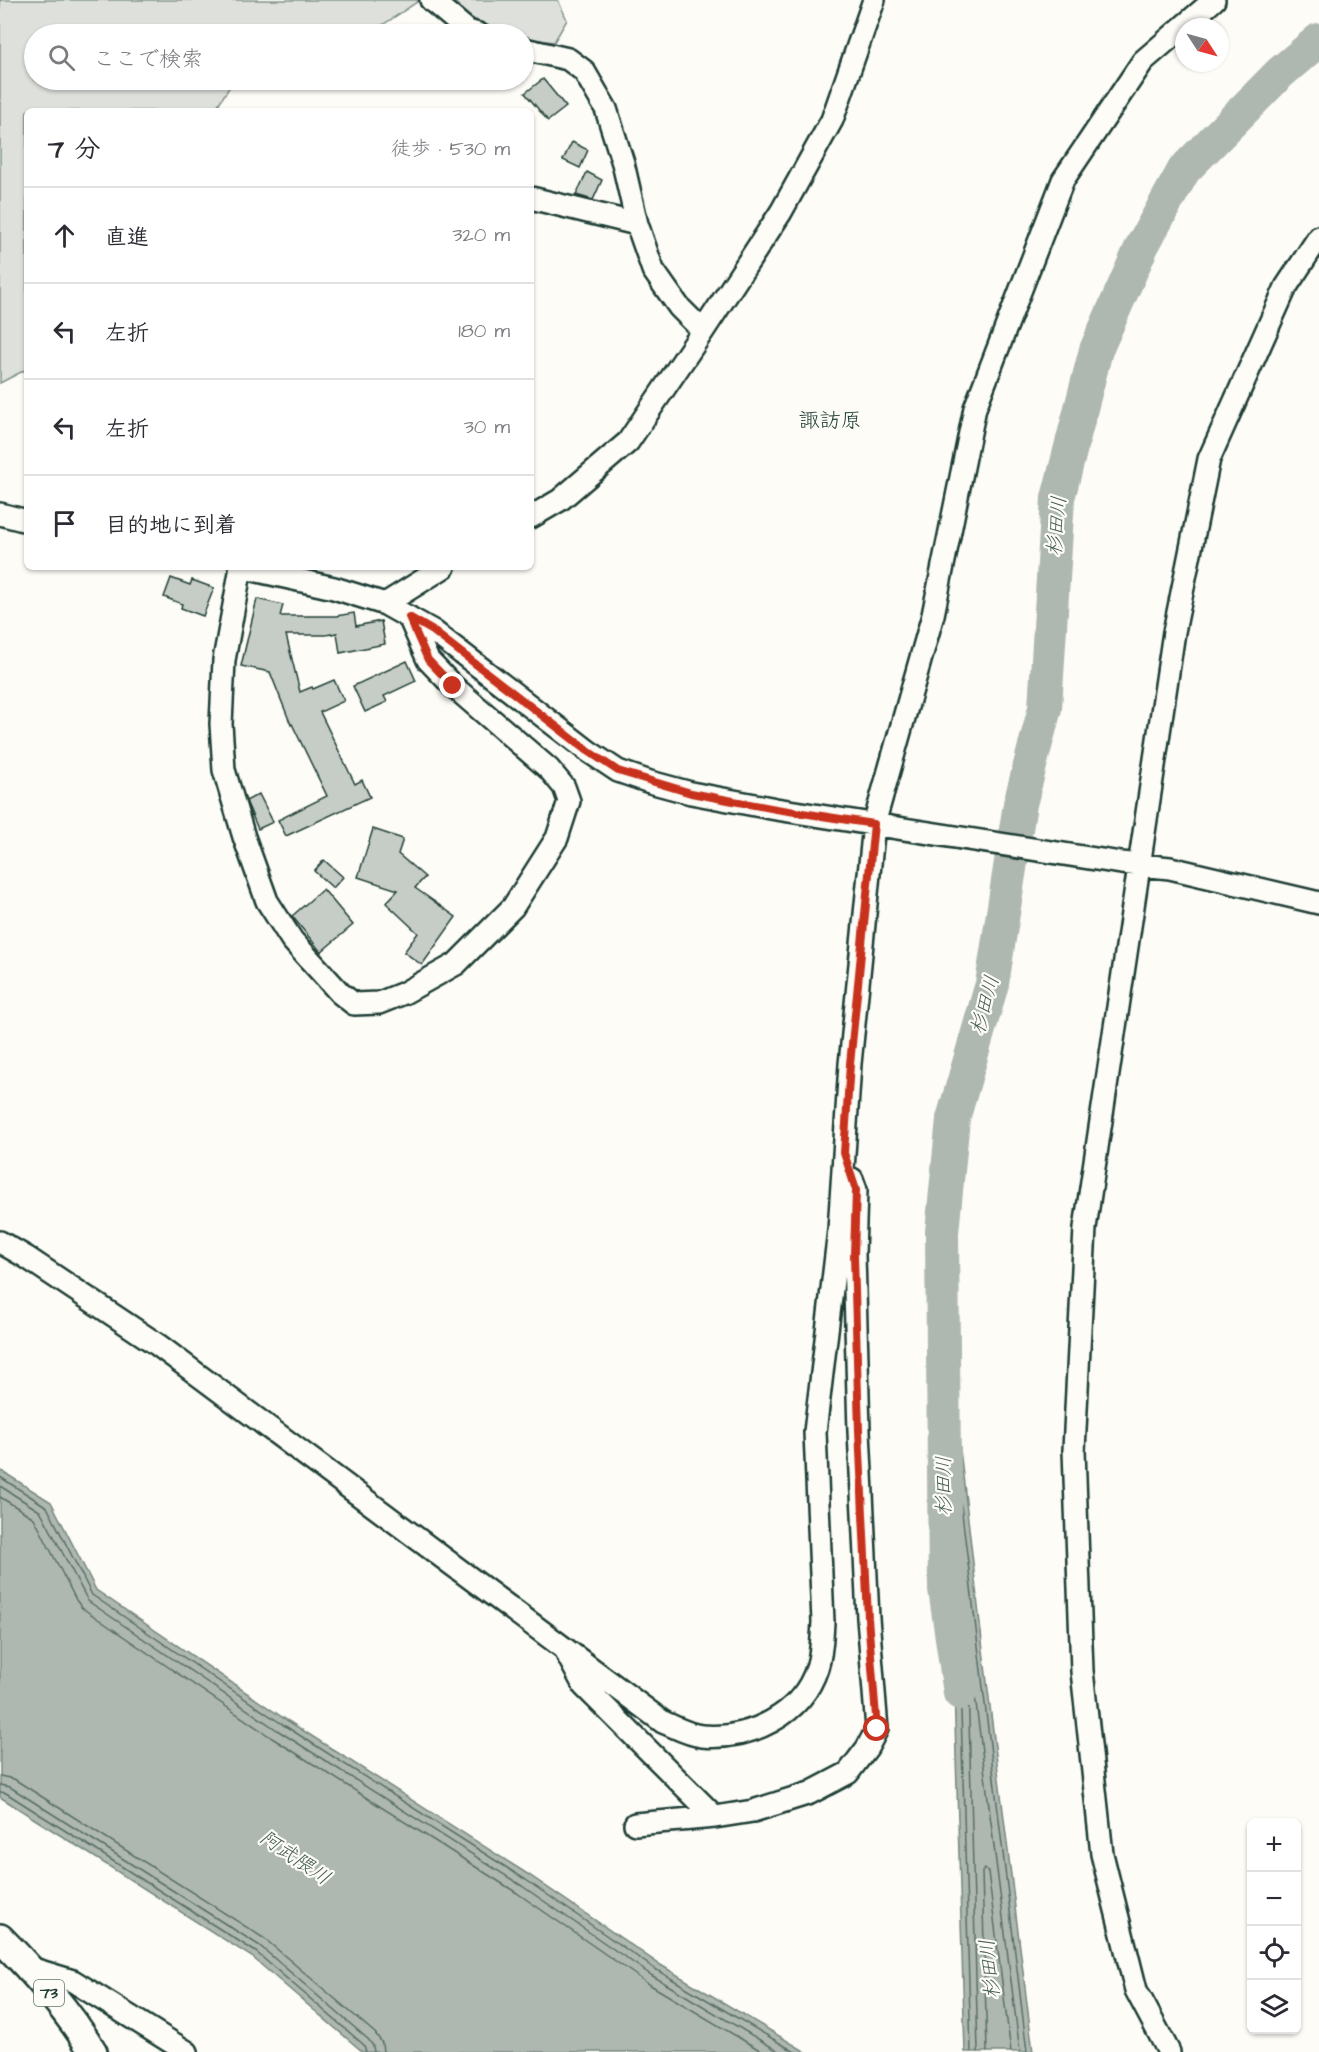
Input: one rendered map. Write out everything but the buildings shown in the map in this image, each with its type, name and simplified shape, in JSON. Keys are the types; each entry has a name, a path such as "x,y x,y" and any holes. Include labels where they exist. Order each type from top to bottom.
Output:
{"main road":[{"name":"73","path":"0,1938 30,1968 84,2037 93,2052"}],"street":[{"path":"431,0 460,24"},
{"path":"534,515 560,500 628,442 782,212 832,120 874,0"},
{"path":"0,1242 158,1345 663,1722 699,1736 721,1736 752,1730 781,1717 803,1697 817,1669 822,1645 815,1432 839,1230 850,1064 874,824 933,615 975,408 1063,180 1143,61 1214,0"},
{"path":"534,51 568,59 584,71 606,109 623,163 637,224 653,270 679,308 703,331"},
{"path":"534,199 637,224"},
{"path":"1169,2052 1136,1990 1102,1854 1082,1671 1074,1450 1085,1228 1130,864 1209,459 1286,287 1319,237"},
{"path":"0,514 24,520"},
{"path":"239,570 224,660 221,724 224,770 244,837 267,901 292,940 340,993 354,1004 379,1003 404,993 456,964 513,907 557,838 569,801 564,787 549,769 453,686 428,660 409,617"},
{"path":"268,570 286,572 384,604 409,617 433,631 588,751 618,771 691,793 776,809 1130,864 1170,868 1319,903"},
{"path":"384,604 439,570"},
{"path":"635,1824 715,1817 753,1811 810,1793 848,1773 867,1748 877,1729 868,1618 859,1431 854,1255 856,1190 844,1153"},
{"path":"563,1648 584,1686 715,1817"},
{"path":"30,1968 73,1981 187,2052"}],"shaded area":[{"path":"0,0 420,0 384,24 24,24 24,90 228,90 216,108 24,108 24,371 0,383"},
{"path":"453,0 558,0 567,20 554,42 534,39 534,24 485,24 469,17"}],"water":[{"path":"942,1292 983,1650 1033,2052 965,2052"},
{"name":"阿武隈川","path":"0,1470 51,1502 96,1590 285,1719 529,1875 659,1964 806,2052 363,2052 252,1957 0,1797"}],"waterway":[{"name":"杉田川","path":"960,1693 945,1589 942,1232 953,1119 992,984 1020,804 1045,708 1058,498 1096,350 1142,246 1184,170 1280,73 1319,40"}],"district":[{"name":"諏訪原","path":"830,420"}],"route":[{"path":"453,686 428,660 409,617 433,631 588,751 618,771 691,793 874,824 850,1064 844,1153 856,1190 854,1255 859,1431 868,1618 877,1729"}]}
